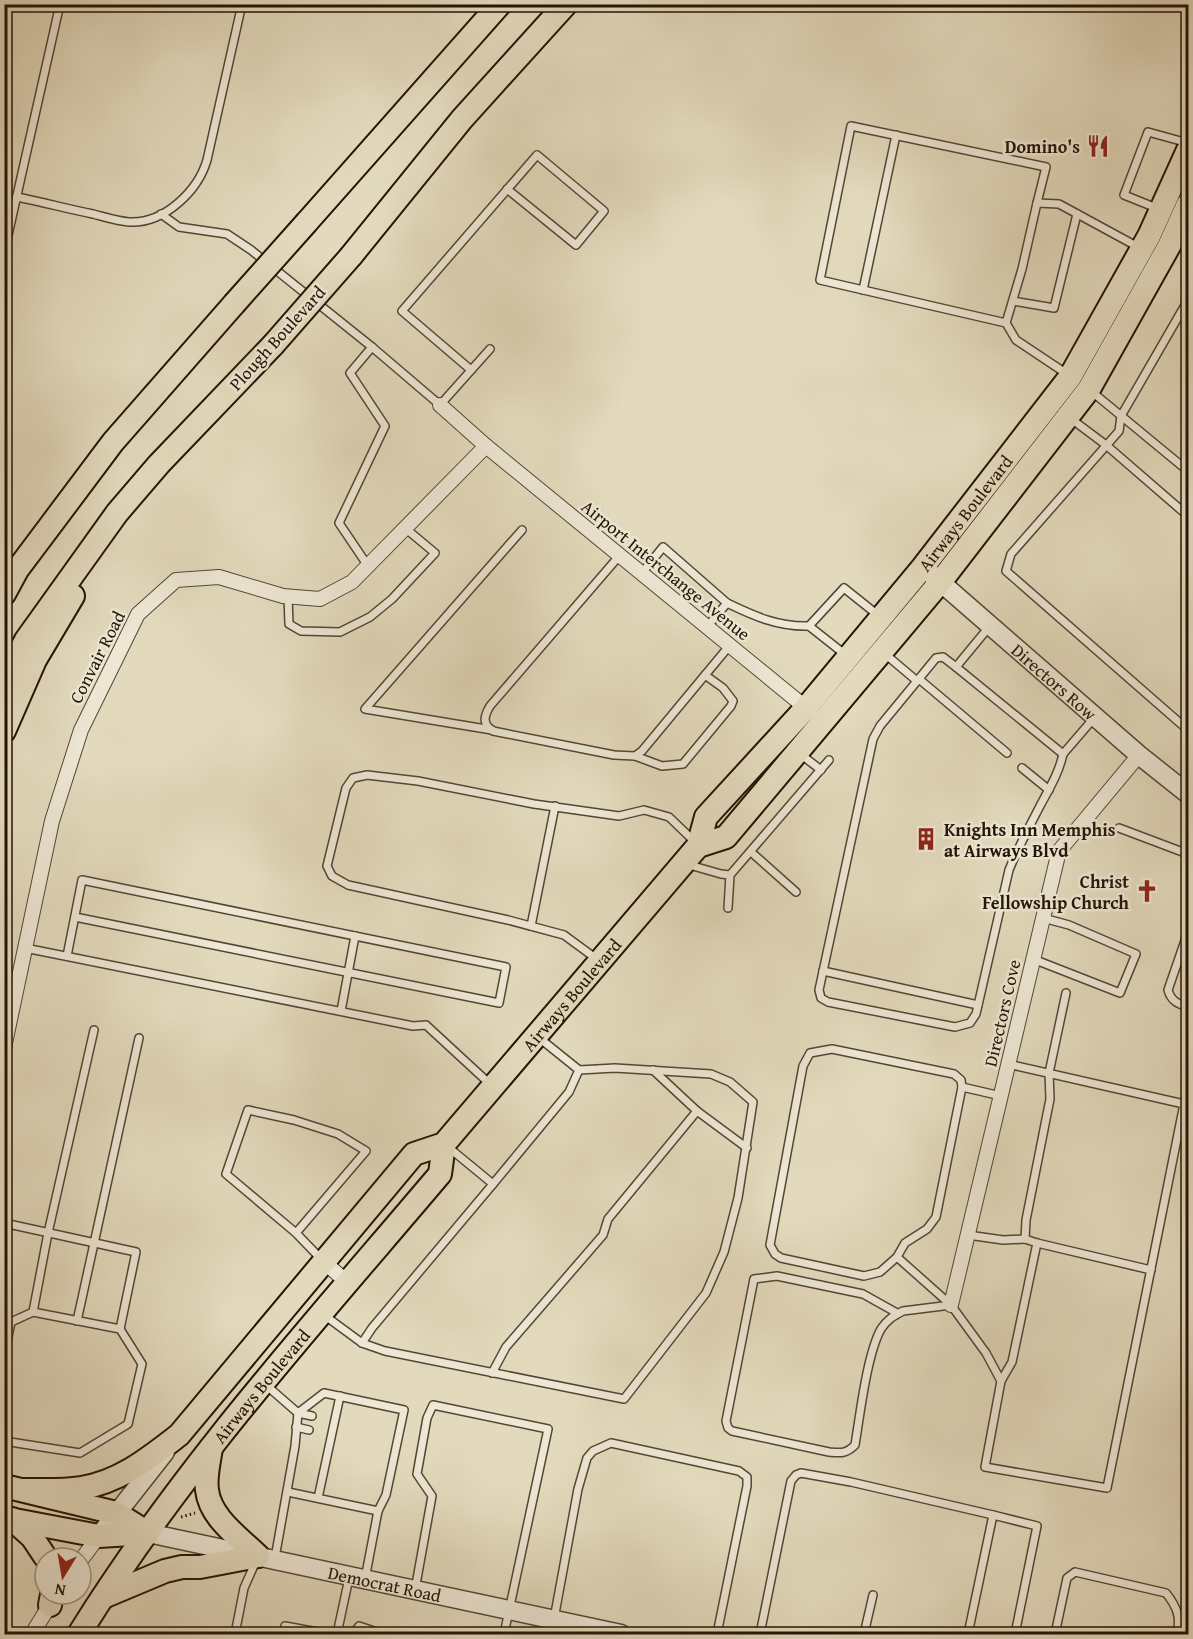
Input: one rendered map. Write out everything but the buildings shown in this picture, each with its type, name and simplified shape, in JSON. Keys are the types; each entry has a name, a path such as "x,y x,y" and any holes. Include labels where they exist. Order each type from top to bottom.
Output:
{"main road":[{"path":"4,594 11,578 112,442 500,4"},
{"name":"Plough Boulevard","path":"4,681 26,640 117,513 159,464 273,345 351,256 462,119 566,4"},
{"name":"Airways Boulevard","path":"691,854 726,837 798,752 815,715 848,657 1070,396 1188,150"},
{"name":"Airways Boulevard","path":"180,1435 414,1154 444,1144 493,1087 691,854 706,817 882,651 941,581 1070,396 1169,246 1188,204"},
{"path":"4,731 35,660 117,513"},
{"name":"Airways Boulevard","path":"79,1635 103,1596 211,1446 440,1174 444,1144"},
{"path":"14,1488 60,1490 96,1485 127,1473 180,1435"},
{"path":"211,1446 206,1480 208,1498 229,1529 267,1557"},
{"name":"Democrat Road","path":"14,1488 116,1513 148,1533"},
{"path":"8,1518 32,1537 38,1546"},
{"name":"Democrat Road","path":"8,1518 99,1536 148,1533"},
{"path":"103,1596 165,1571 267,1557"}],"street":[{"path":"440,405 486,446"},
{"name":"Convair Road","path":"4,1048 52,821 81,730 138,614 176,580 219,577 288,596 320,599 352,582 486,446"},
{"name":"Airport Interchange Avenue","path":"486,446 815,715"},
{"name":"Directors Row","path":"923,567 1139,755 1188,794"},
{"name":"Directors Cove","path":"951,1305 1059,851 1139,755"},
{"path":"324,1262 348,1283"},
{"name":"Airways Boulevard","path":"92,1546 180,1435"},
{"name":"Democrat Road","path":"148,1533 614,1634"},
{"path":"32,1635 48,1606"}],"lane":[{"path":"4,253 60,4"},
{"path":"17,197 128,222 161,214 181,200 195,187 203,174 242,4"},
{"path":"1006,323 1022,269 1046,167 851,126 820,280 1006,323 1016,340 1070,396 1106,445 1188,516"},
{"path":"1161,210 1124,195 1148,132 1188,143"},
{"path":"863,290 896,135"},
{"path":"471,370 402,311 507,189 537,155 604,211 576,245 507,189"},
{"path":"1037,203 1059,204 1142,249"},
{"path":"161,214 179,227 227,234 251,250 440,405 490,349"},
{"path":"1013,300 1054,308 1077,214"},
{"path":"1188,300 1121,417 1119,431 1011,554 1006,571 1188,730"},
{"path":"368,566 339,523 385,426 350,373 372,347"},
{"path":"1070,396 1121,417 1188,471"},
{"path":"288,596 289,624 301,631 340,632 370,618 393,599 435,553 405,528"},
{"path":"522,530 365,709 493,730 614,755 635,756 662,766 683,764 733,701 723,688 705,675"},
{"path":"642,573 663,547 727,603 772,622 809,626 848,657"},
{"path":"493,730 484,722 485,714 490,706 620,555"},
{"path":"809,626 844,588 881,617"},
{"path":"707,627 727,603"},
{"path":"956,667 990,625"},
{"path":"635,756 642,751 730,645"},
{"path":"882,651 1007,753"},
{"path":"1063,754 956,667 940,657 936,658 880,726 873,739 819,990 821,999 955,1027 970,1023 976,1014 1016,852 1061,765 1063,754 1095,717"},
{"path":"798,752 820,770"},
{"path":"728,908 730,875 829,760"},
{"path":"1022,768 1049,790"},
{"path":"600,961 564,934 348,885 332,876 327,866 346,788 353,778 367,775 418,781 619,816 644,810 669,817 691,854 721,874 730,875"},
{"path":"531,926 555,806"},
{"path":"1119,828 1188,854"},
{"path":"751,852 796,892"},
{"path":"67,956 82,880 506,967 499,1003 75,917"},
{"path":"1033,959 1120,993 1136,954 1069,925 1043,918"},
{"path":"1188,932 1168,990 1173,1000 1188,1007"},
{"path":"340,1011 355,936"},
{"path":"25,948 413,1026 426,1025 493,1087"},
{"path":"823,971 978,1005"},
{"path":"1025,1239 1026,1220 1050,1099 1049,1073 1066,993"},
{"path":"33,1312 48,1233 94,1030"},
{"path":"322,1314 362,1343 385,1351 624,1399 706,1293 724,1252 738,1198 753,1102 730,1082 711,1074 615,1068 579,1070 537,1035"},
{"path":"77,1321 139,1038"},
{"path":"832,1048 954,1074 961,1080 962,1087 936,1217 927,1229 905,1243 897,1257 880,1272 864,1276 781,1258 775,1254 770,1245 803,1066 810,1053 832,1048"},
{"path":"1008,1064 1184,1104 1107,1488 985,1467 1001,1381 1012,1362 1037,1243"},
{"path":"362,1343 372,1328 569,1092 579,1070"},
{"path":"653,1070 697,1112 747,1148"},
{"path":"962,1087 1001,1096"},
{"path":"296,1233 366,1151 338,1134 294,1120 248,1110 226,1174 296,1233 324,1262"},
{"path":"492,1372 506,1347 603,1235 608,1219 697,1112"},
{"path":"444,1144 493,1184"},
{"path":"4,1223 136,1252 120,1329 142,1364 128,1424 80,1453 4,1441"},
{"path":"968,1235 1003,1240 1025,1239 1151,1270"},
{"path":"897,1257 951,1305 986,1353 1001,1381"},
{"path":"897,1313 863,1294 777,1276 754,1279 726,1421 728,1428 732,1431 843,1454 855,1445 871,1359 881,1330 891,1316 903,1311 951,1305"},
{"path":"4,1356 10,1322 33,1312 120,1329"},
{"path":"264,1383 297,1413 312,1416"},
{"path":"234,1634 244,1588 267,1557 288,1492 297,1413 324,1393 404,1410 386,1495 378,1511 337,1635"},
{"path":"318,1498 317,1484 331,1420 340,1396"},
{"path":"415,1590 432,1496 417,1474 427,1418 433,1405 548,1429 504,1635"},
{"path":"296,1427 309,1430"},
{"path":"554,1620 569,1533 587,1458 593,1450 611,1443 739,1471 747,1477 717,1635"},
{"path":"295,1446 305,1448"},
{"path":"292,1464 302,1466"},
{"path":"760,1635 791,1481 801,1473 851,1482 1038,1526 1015,1635"},
{"path":"289,1478 298,1480"},
{"path":"288,1492 378,1511"},
{"path":"968,1635 993,1515"},
{"path":"1055,1635 1067,1578 1075,1572 1166,1593 1176,1605 1180,1622 1177,1635"},
{"path":"864,1635 873,1594"},
{"path":"284,1635 285,1626 328,1635"},
{"path":"352,1635 359,1626 383,1635"}],"path":[{"path":"182,1517 195,1513"}],"place":[{"name":"Domino's","path":"1098,146"},
{"name":"Knights Inn Memphis at Airways Blvd","path":"926,839"},
{"name":"Christ Fellowship Church","path":"1147,891"}]}
